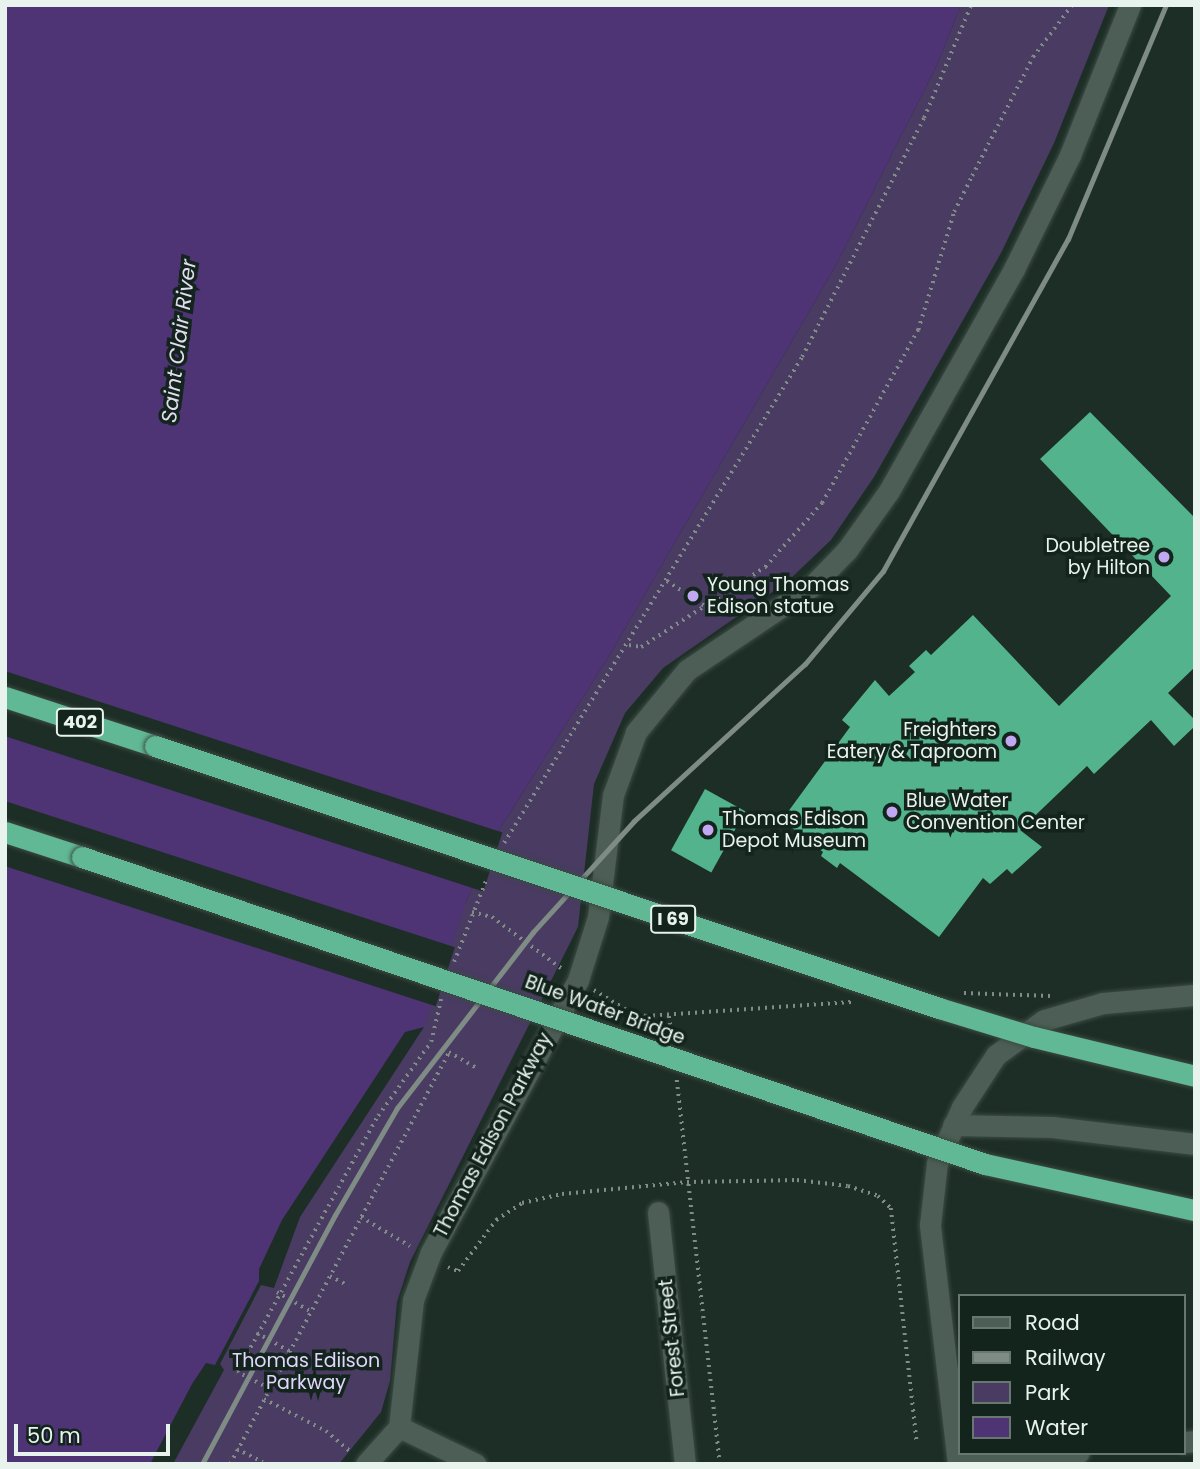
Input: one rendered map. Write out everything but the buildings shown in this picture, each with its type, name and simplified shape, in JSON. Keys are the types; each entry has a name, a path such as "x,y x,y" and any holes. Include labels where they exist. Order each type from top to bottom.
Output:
{"highway":[{"name":"402","path":"5,697 155,746"},
{"name":"I 69","path":"155,746 939,1007 1047,1041 1195,1076"},
{"name":"Blue Water Bridge","path":"5,832 985,1164 1195,1210"}],"street":[{"name":"Thomas Edison Parkway","path":"399,1427 406,1333 429,1258 578,980 598,917 620,773 636,732 654,705 687,670 812,586 847,551 889,491 1014,269 1070,155 1130,5"},
{"path":"958,1464 930,1225 937,1163 953,1125 976,1080 1016,1038 1044,1020 1103,1003 1195,995"},
{"path":"953,1125 1052,1127 1195,1144"},
{"name":"Forest Street","path":"658,1212 685,1464"},
{"path":"361,1460 399,1427 476,1464"},
{"path":"971,1464 1059,1455"}],"path":[{"path":"503,845 513,822 629,645 803,357 865,241 924,118 971,5"},
{"path":"629,645 641,646 765,567 822,503 918,330 954,212 972,176 1033,57 1072,5"},
{"path":"667,580 706,607"},
{"path":"451,973 472,912 492,867"},
{"path":"472,912 492,917 578,980 630,1012 670,1016 864,1001"},
{"path":"961,993 1053,996"},
{"path":"269,1389 237,1372 277,1292 378,1116 431,1042 442,997"},
{"path":"670,1016 673,1043"},
{"path":"230,1464 449,1052 478,1069"},
{"path":"676,1071 720,1464"},
{"path":"361,1217 429,1258 458,1271 496,1220 522,1203 562,1194 688,1182 797,1180 848,1186 878,1196 891,1208 917,1444"},
{"path":"330,1276 349,1286"},
{"path":"277,1292 310,1311"},
{"path":"257,1333 291,1352"},
{"path":"264,1399 326,1431 361,1460"},
{"path":"237,1449 262,1462"}],"green space":[{"name":"Thomas Ediison Parkway","path":"961,5 1109,5 1054,143 1001,253 874,477 831,540 788,581 663,668 625,713 594,784 578,927 410,1262 397,1302 390,1381 381,1412 339,1464 168,1464 215,1366 466,902 501,827 609,656 835,267 937,65"}],"water":[{"name":"Saint Clair River","path":"5,5 961,5 937,65 835,267 609,656 501,827 466,902 424,1027 412,1034 260,1281 168,1464 5,1464"}],"pier":[{"path":"5,671 502,833 483,892 5,736"},
{"path":"5,801 455,947 436,1006 5,866"},
{"path":"424,1027 300,1217 274,1288 261,1285 220,1364 224,1370 173,1464 150,1464 192,1384 206,1363 215,1365 259,1281 259,1269 282,1220 405,1032"}],"railway":[{"path":"202,1464 335,1215 397,1108 533,932 634,821 805,664 883,571 1068,239 1166,5"}],"place":[{"name":"Doubletree by Hilton","path":"1164,557"},
{"name":"Young Thomas Edison statue","path":"693,596"},
{"name":"Freighters Eatery & Taproom","path":"1011,741"},
{"name":"Blue Water Convention Center","path":"892,812"},
{"name":"Thomas Edison Depot Museum","path":"708,830"}]}
